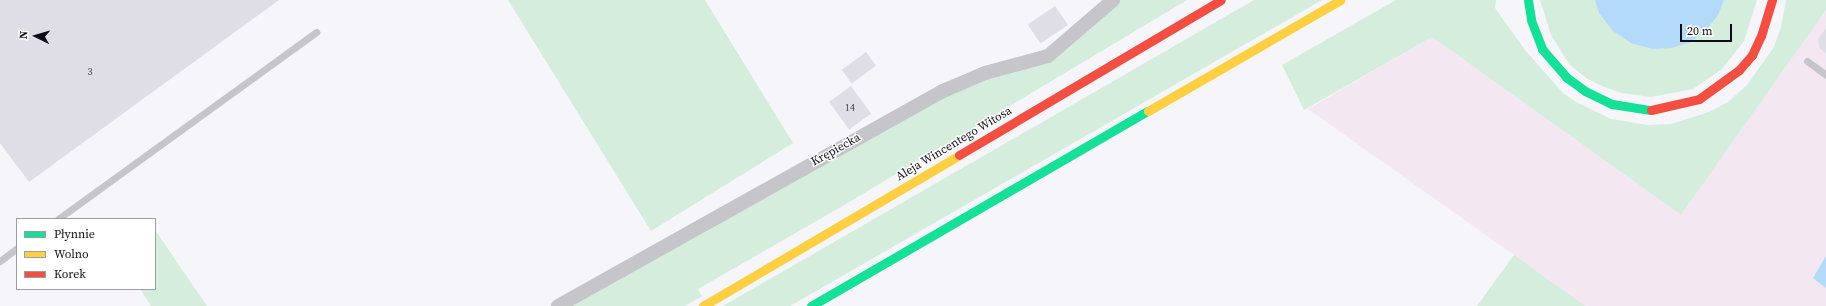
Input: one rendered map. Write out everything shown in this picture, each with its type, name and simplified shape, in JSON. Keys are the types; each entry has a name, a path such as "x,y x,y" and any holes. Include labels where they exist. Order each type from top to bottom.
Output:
{"main road":[{"path":"811,306 1340,0"},
{"path":"1528,0 1531,20 1542,48 1566,77 1585,91 1612,104 1633,109 1658,110 1699,99 1723,84 1739,70 1752,55 1761,36 1772,0"},
{"name":"Aleja Wincentego Witosa","path":"703,306 1219,1"}],"street":[{"name":"Krępiecka","path":"558,306 943,91 985,73 1048,56 1113,0"}],"lane":[{"path":"59,218 316,32"},
{"path":"1807,61 1826,75"},
{"path":"0,260 16,249"}],"shaded area":[{"path":"1826,10 1826,306 1477,306 1514,255 1308,109 1432,37 1681,215"}],"green space":[{"path":"508,0 705,0 793,143 651,231"},
{"path":"1121,0 1187,0 846,204 698,289 702,296 685,306 570,306 959,87 1070,44"},
{"path":"1254,0 1322,0 790,306 723,306"},
{"path":"1396,0 1496,0 1495,8 1525,50 1563,93 1578,103 1611,119 1648,125 1671,124 1709,112 1728,102 1747,85 1774,47 1781,27 1786,0 1826,0 1826,10 1681,215 1432,37 1304,110 1282,65"},
{"path":"1540,0 1757,0 1744,41 1722,69 1693,89 1651,97 1622,93 1604,87 1586,78 1569,64 1551,35"},
{"path":"156,231 207,306 151,306 141,290 156,290"},
{"path":"1514,255 1585,306 1477,306"}],"water":[{"path":"1595,0 1724,0 1718,15 1706,30 1691,42 1672,48 1653,49 1631,43 1613,31 1599,13"},
{"path":"1826,256 1826,288 1813,278"}],"building":[{"path":"0,0 279,0 29,182 0,143"},
{"path":"1055,6 1068,25 1041,44 1028,24"},
{"path":"1826,28 1826,53 1819,48 1818,39"},
{"path":"866,52 876,66 852,83 842,70"},
{"path":"851,86 871,114 849,129 829,102"}],"traffic: fast":[{"path":"1528,0 1531,20 1542,49 1566,77 1585,91 1612,104 1651,110"},
{"path":"811,306 1148,111"}],"traffic: slow":[{"path":"1148,111 1340,0"},
{"path":"703,306 959,155"}],"traffic: jam":[{"path":"959,155 1221,0"},
{"path":"1651,110 1699,99 1739,70 1752,55 1761,36 1772,0"}]}
